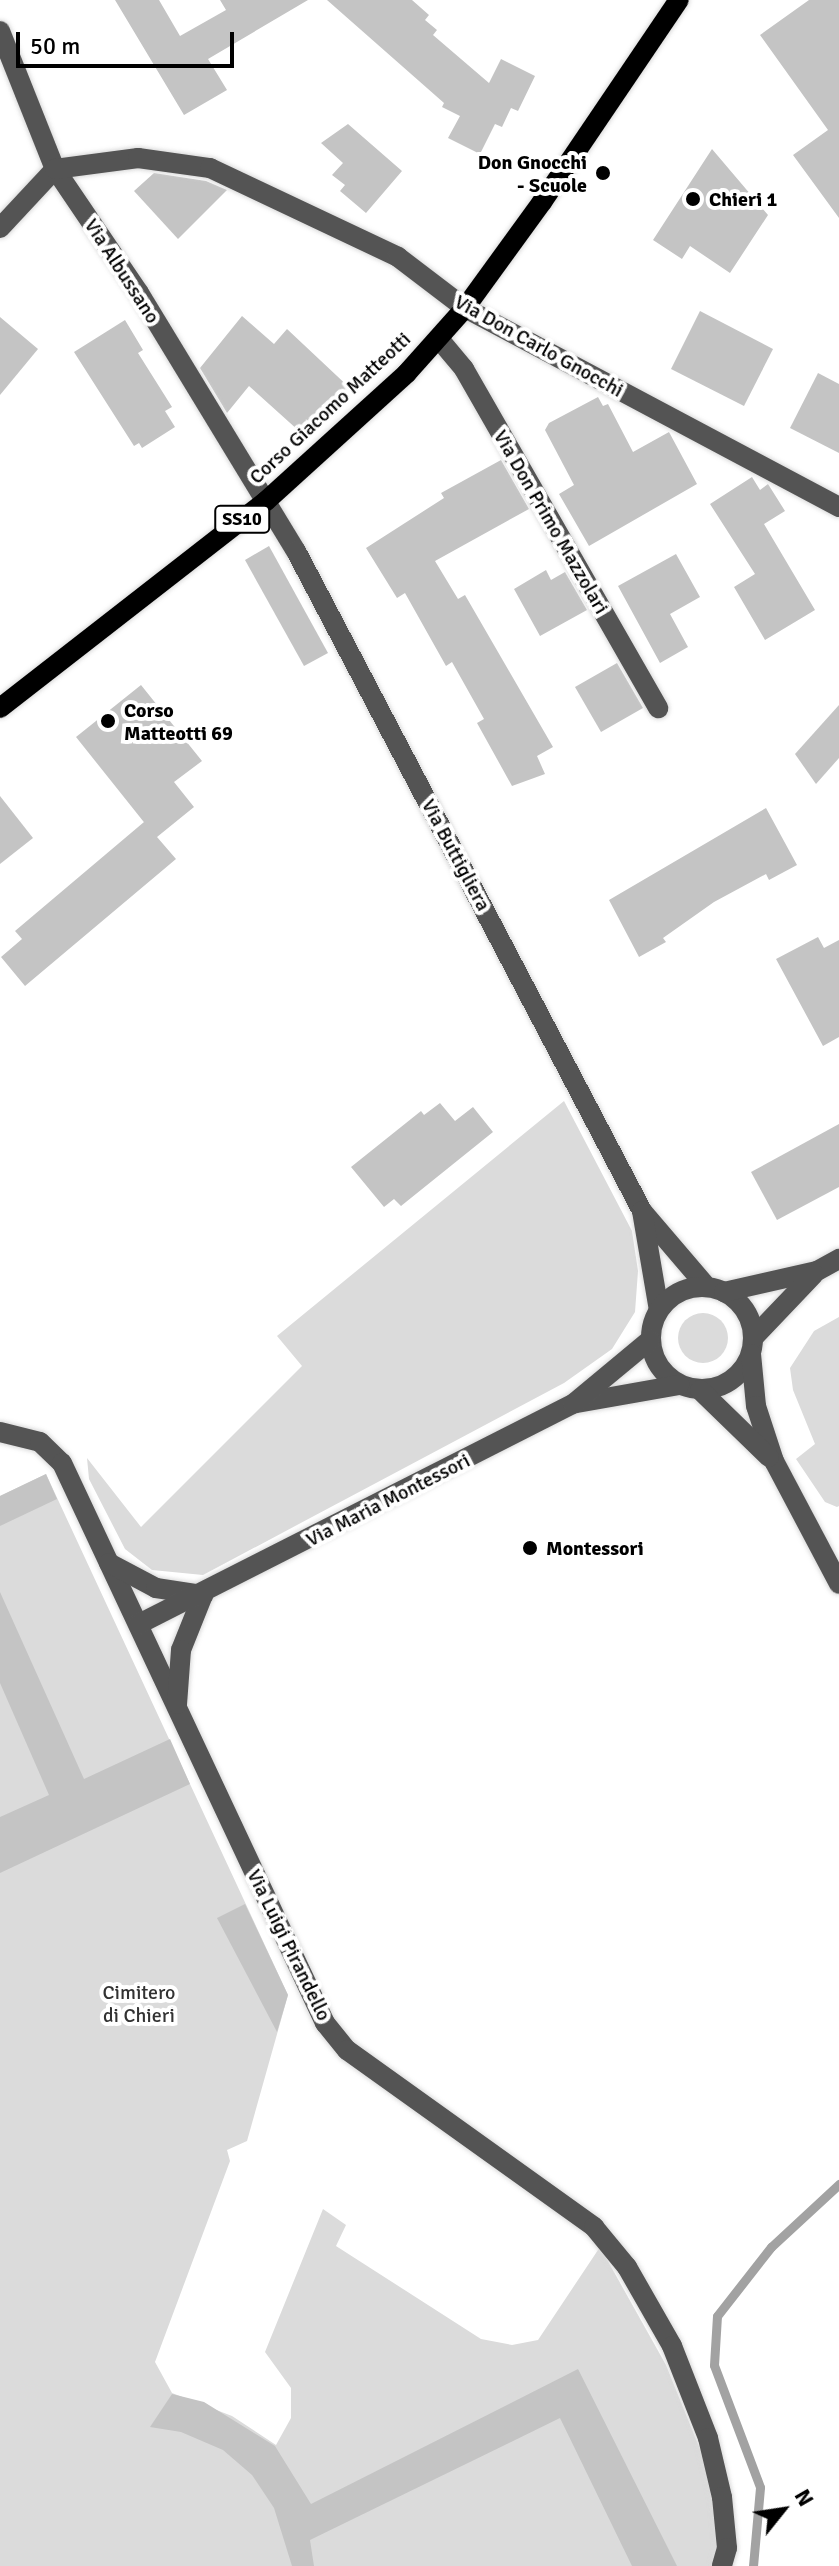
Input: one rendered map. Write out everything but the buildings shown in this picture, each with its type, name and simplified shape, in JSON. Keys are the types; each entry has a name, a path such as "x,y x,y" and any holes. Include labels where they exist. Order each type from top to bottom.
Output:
{"main road":[{"name":"Corso Giacomo Matteotti","path":"0,708 266,501 371,409 439,339 465,308 679,0"}],"street":[{"name":"Via Albussano","path":"0,31 55,169 139,293 266,501"},
{"name":"Via Don Carlo Gnocchi","path":"55,169 138,158 210,168 398,257 465,308 839,507"},
{"path":"0,228 55,169"},
{"name":"Via Don Primo Mazzolari","path":"439,339 464,369 658,708"},
{"name":"Via Buttigliera","path":"266,501 642,1211 716,1290"},
{"name":"Via Buttigliera","path":"642,1211 659,1310"},
{"path":"817,1271 752,1346 731,1381 700,1390 679,1385 658,1366 650,1340 659,1310 679,1292 716,1290 817,1271 839,1259"},
{"path":"716,1290 745,1311 752,1346 756,1406 774,1461 839,1584"},
{"name":"Via Maria Montessori","path":"139,1624 203,1595 573,1404 650,1340"},
{"name":"Via Maria Montessori","path":"573,1404 679,1385"},
{"path":"700,1390 774,1461"},
{"name":"Via Luigi Pirandello","path":"0,1432 40,1442 62,1463 306,1988 333,2032 347,2050 594,2227 627,2267 672,2346 708,2438 723,2509 727,2548 722,2566"},
{"path":"109,1563 156,1588 203,1595 181,1650 177,1708"}],"green space":[{"path":"564,1101 632,1231 638,1271 635,1312 612,1349 564,1383 203,1575 152,1570 125,1549 89,1479 87,1458 141,1527 302,1366 277,1336"},
{"path":"703,1313 720,1321 728,1338 720,1355 703,1363 686,1355 678,1338 686,1321"},
{"path":"839,1317 837,1507 825,1502 796,1459 815,1444 793,1390 790,1368 814,1331"},
{"name":"Cimitero di Chieri","path":"46,1474 288,1995 247,2141 227,2150 230,2161 155,2362 172,2393 232,2416 276,2445 291,2418 291,2388 265,2352 323,2209 346,2225 336,2246 481,2339 512,2345 538,2340 600,2247 666,2365 706,2464 725,2554 718,2566 0,2566 0,1496"}],"waterway":[{"path":"753,2566 760,2487 714,2365 717,2316 771,2247 839,2184"}],"place":[{"name":"Don Gnocchi - Scuole","path":"603,173"},
{"name":"Chieri 1","path":"693,199"},
{"name":"Corso Matteotti 69","path":"108,721"},
{"name":"Montessori","path":"530,1548"}]}
